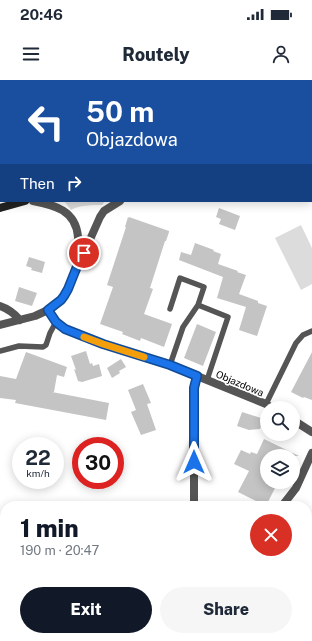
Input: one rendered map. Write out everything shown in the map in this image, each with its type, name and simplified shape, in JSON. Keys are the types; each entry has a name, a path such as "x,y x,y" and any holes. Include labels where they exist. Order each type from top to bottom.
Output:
{"main road":[{"path":"0,208 21,202"}],"street":[{"path":"37,202 54,206 72,219 77,230 78,237 78,264"},
{"path":"0,325 35,316 48,310 61,300 70,284 100,217 104,211 118,202"},
{"path":"0,306 8,308 20,320"},
{"name":"Objazdowa","path":"48,310 56,322 65,329 103,344 170,365 260,402"},
{"path":"194,501 194,388 197,376"},
{"path":"300,424 312,432"},
{"path":"286,501 296,488 312,453"}],"lane":[{"path":"170,309 180,278 204,287 198,305 183,327 170,365"},
{"path":"198,305 228,317 207,380"},
{"path":"0,351 19,346 43,347 46,345 56,322"},
{"path":"271,401 296,343 303,334 312,331"}],"shaded area":[{"path":"65,202 104,202 102,205 82,206 71,210"},
{"path":"301,225 312,248 312,284 301,290 275,238"}],"building":[{"path":"219,208 240,216 235,230 219,224 221,219 216,217"},
{"path":"128,217 169,231 150,288 153,289 144,314 172,324 164,347 141,338 140,341 122,334 123,332 100,324 113,287 107,285"},
{"path":"195,243 221,254 218,264 246,275 239,294 267,306 257,336 239,330 246,307 217,298 223,277 179,260 181,252 191,255"},
{"path":"29,257 45,262 42,273 31,270 32,268 26,266"},
{"path":"19,287 37,293 32,306 15,301"},
{"path":"197,324 216,332 203,366 184,358"},
{"path":"86,351 90,364 92,363 93,366 99,364 102,376 82,382 78,381 71,356"},
{"path":"26,352 67,367 64,377 57,375 54,392 52,392 109,403 106,420 15,403 16,400 0,398 0,376 16,379"},
{"path":"312,352 312,400 303,398 291,392"},
{"path":"121,359 126,367 112,378 107,368"},
{"path":"143,384 151,403 147,404 156,430 141,435 131,412 136,410 128,390"},
{"path":"242,412 260,418 260,429 249,430 237,426"},
{"path":"263,441 268,441 285,449 260,449 260,489 274,489 268,501 256,501 238,492 249,471 234,464 241,450 250,454 251,452 257,454"}],"slow traffic":[{"path":"84,337 144,357"}],"route":[{"path":"84,253 64,296 48,310 54,320 65,329 103,344 170,365 197,376 194,388 194,462"}]}
